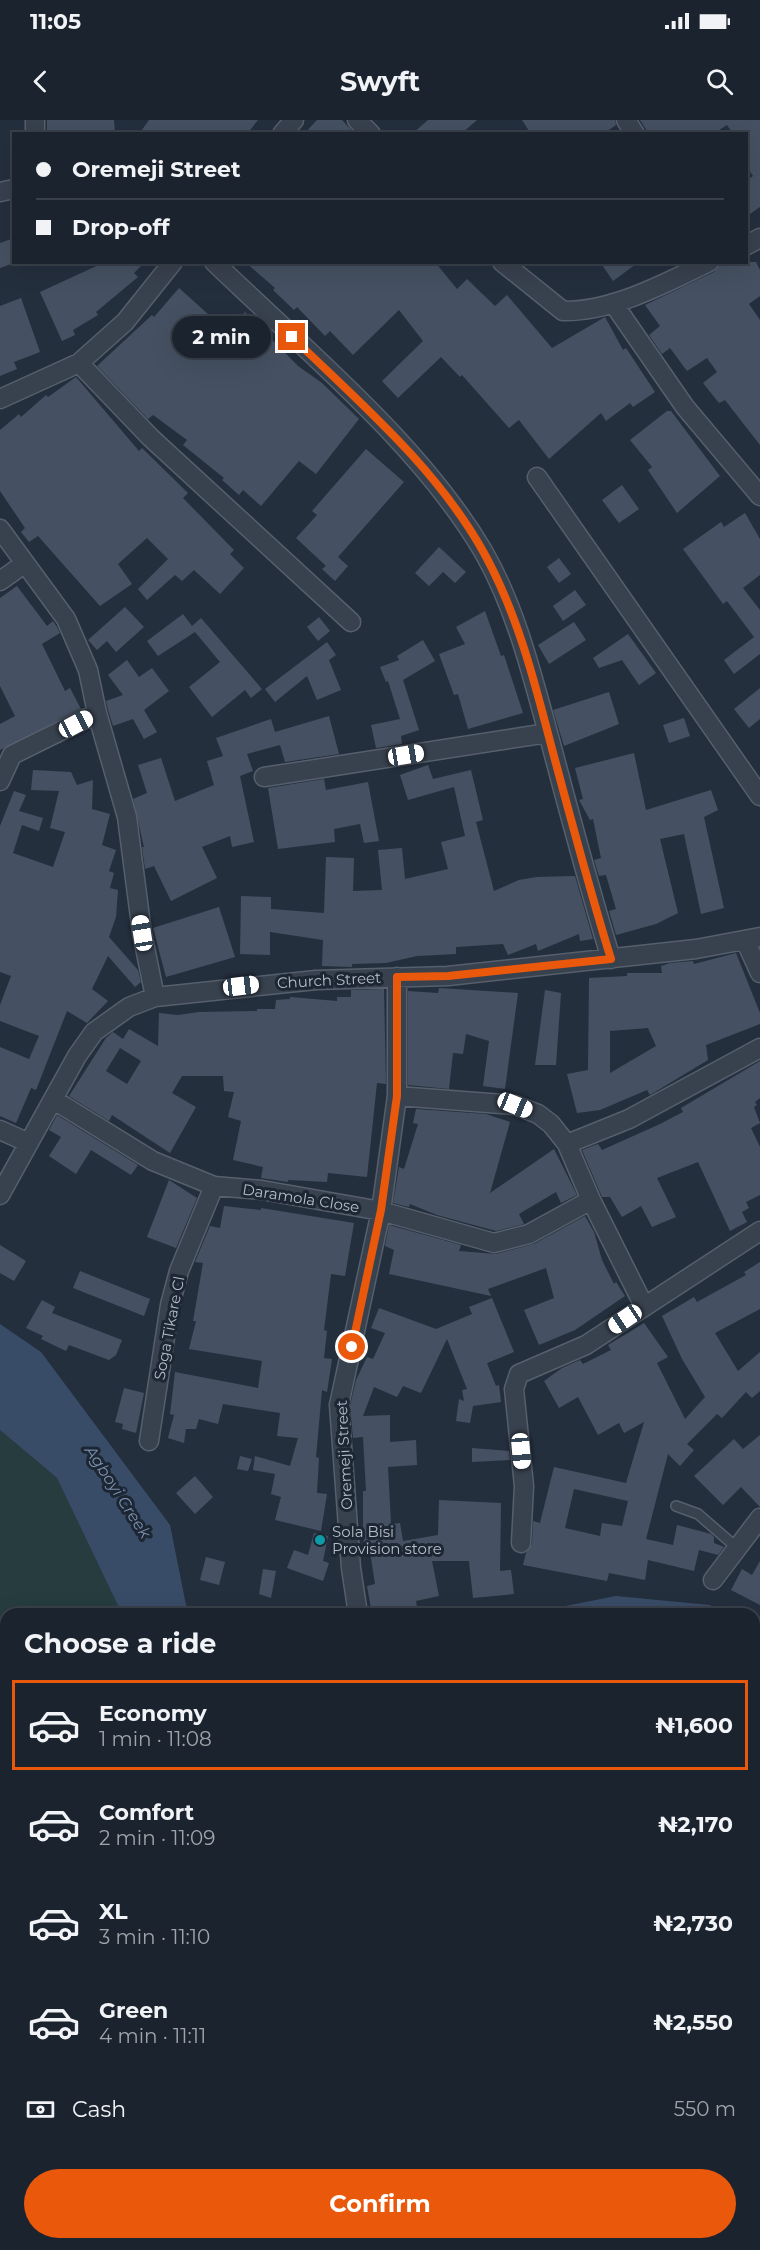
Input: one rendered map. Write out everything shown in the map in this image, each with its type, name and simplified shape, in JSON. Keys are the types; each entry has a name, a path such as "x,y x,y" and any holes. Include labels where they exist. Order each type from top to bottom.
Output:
{"street":[{"path":"284,132 294,120"},
{"path":"357,120 369,132"},
{"path":"0,399 79,363 125,322 171,264"},
{"path":"216,264 374,414 407,450 461,518 483,552 506,599 534,678 611,959"},
{"path":"504,264 563,311 575,311 613,303 698,265"},
{"path":"613,303 685,407 760,496"},
{"path":"79,363 151,438 351,622"},
{"path":"537,477 650,643 760,795"},
{"path":"0,529 66,620 88,670 97,713 127,816 142,933 155,997"},
{"path":"0,581 24,564"},
{"path":"0,781 12,755 97,713"},
{"path":"264,777 548,733"},
{"path":"753,939 760,973"},
{"name":"Church Street","path":"0,1195 77,1056 94,1032 129,1007 155,997 263,984 448,976 611,959 753,939"},
{"name":"Oremeji Street","path":"357,1608 351,1568 339,1405 381,1210 397,1096 397,977"},
{"path":"567,1144 629,1119 760,1048"},
{"path":"397,1096 515,1105 538,1114 560,1132 644,1306"},
{"name":"Daramola Close","path":"54,1100 153,1161 214,1186 262,1190 381,1210 494,1243 509,1242 529,1234 591,1200"},
{"path":"0,1130 29,1143"},
{"name":"Soga Tikare Cl","path":"149,1440 170,1305 179,1271 214,1186"},
{"path":"521,1543 524,1486 514,1381 526,1370 586,1345 760,1231"},
{"path":"713,1580 760,1518"}],"lane":[{"path":"676,1506 698,1514 736,1547"}],"green space":[{"path":"0,1430 57,1478 119,1608 0,1608"}],"water":[{"name":"Agboyi Creek","path":"0,1324 41,1352 170,1525 188,1608 119,1608 57,1478 0,1430"},
{"path":"616,1596 710,1605 716,1608 555,1608"}],"building":[{"path":"47,120 114,120 115,132 47,132"},
{"path":"149,120 258,120 249,132 140,132"},
{"path":"317,120 342,120 353,132 306,132"},
{"path":"428,120 477,120 463,132 414,132"},
{"path":"522,120 615,120 616,125 606,132 530,132"},
{"path":"640,120 760,120 760,207 748,215 748,179 753,176 748,168 748,132 732,132 727,125 716,132 648,132"},
{"path":"12,239 12,264 0,268 0,243"},
{"path":"748,262 756,262 760,270 760,296 749,304 760,320 760,445 725,400 719,403 703,383 717,372 707,358 687,371 670,348 662,354 649,335 660,326 645,305 714,272 719,264 748,264"},
{"path":"101,264 143,264 134,273 138,277 96,312 98,315 73,330 75,335 62,341 40,292"},
{"path":"247,264 437,264 457,289 467,279 495,306 507,295 552,348 605,317 623,350 626,348 655,392 633,407 630,403 606,421 601,413 549,459 519,420 509,428 462,375 460,377 441,357 398,398 382,381 423,341 399,310 353,355 330,331 325,336 297,307 294,310 273,290 275,288"},
{"path":"601,264 636,264 613,281"},
{"path":"179,288 228,332 245,312 298,366 322,383 359,419 316,474 299,461 261,506 243,490 239,495 222,480 224,478 183,445 187,440 153,415 148,419 97,366 152,315 154,317"},
{"path":"21,298 40,352 14,362 17,369 0,376 0,306"},
{"path":"76,377 139,451 142,448 188,493 183,498 234,550 230,554 244,568 220,594 194,570 182,581 175,575 147,600 138,589 168,559 147,538 118,564 132,584 100,606 38,536 29,542 21,532 25,528 0,491 0,430 19,414 21,417 46,395 48,397"},
{"path":"667,411 671,411 720,476 677,513 648,470 652,467 630,440"},
{"path":"366,449 404,482 338,557 348,566 335,581 322,569 326,566 296,538 317,515 312,511"},
{"path":"622,485 639,509 619,523 602,500"},
{"path":"745,513 760,539 760,575 743,588 760,610 760,654 734,674 724,660 754,637 727,601 723,604 683,549 721,522 724,527"},
{"path":"439,547 466,572 455,583 443,572 429,586 415,573"},
{"path":"559,558 571,574 559,583 547,567"},
{"path":"17,586 47,626 53,621 57,627 60,633 42,644 65,691 70,688 81,709 0,750 0,724 15,716 0,686 0,598"},
{"path":"575,590 586,605 563,621 553,606"},
{"path":"125,607 144,627 116,652 107,641 97,650 88,640"},
{"path":"485,611 501,656 504,655 523,713 468,729 458,694 454,695 439,654 465,644 456,627"},
{"path":"183,614 192,626 201,618 262,689 251,698 245,690 212,717 189,687 220,662 195,632 158,656 147,641"},
{"path":"319,617 330,631 318,641 307,627"},
{"path":"574,622 586,640 549,664 538,645"},
{"path":"628,634 656,673 639,685 622,660 599,668 593,658"},
{"path":"423,640 435,661 403,680 419,730 401,736 402,744 376,748 371,725 400,719 388,681 386,682 380,667 399,660 397,656"},
{"path":"327,642 336,655 329,660 341,690 317,700 307,676 275,702 265,689"},
{"path":"127,660 139,677 152,668 169,691 144,710 157,732 144,739 133,719 113,726 106,701 123,695 108,675"},
{"path":"760,688 760,719 749,728 734,709"},
{"path":"609,692 619,724 564,746 553,710"},
{"path":"329,716 339,754 285,762 280,745 247,754 253,771 240,776 254,842 232,847 230,836 202,847 217,878 171,901 154,866 145,869 142,847 144,847 133,799 147,793 138,765 161,758 175,801 214,785 207,761 223,756 216,738 271,719 275,732"},
{"path":"684,718 690,736 669,743 663,725"},
{"path":"634,753 646,810 711,790 718,810 704,817 724,908 701,914 684,834 660,839 678,913 656,924 616,935 609,911 616,909 606,875 599,876 594,860 601,858 593,819 590,820 579,800 583,799 575,768"},
{"path":"428,765 433,779 471,770 483,820 476,822 494,891 519,880 575,876 593,939 580,941 579,934 538,951 536,944 508,955 503,944 456,947 456,954 417,956 386,963 352,964 352,967 322,966 323,940 270,932 270,955 240,954 241,896 271,897 271,909 324,913 326,857 354,858 353,891 382,890 378,850 402,848 405,879 448,869 441,842 465,836 454,787 408,800 400,775"},
{"path":"33,770 71,772 77,785 93,780 92,809 110,814 102,845 116,850 109,871 114,873 110,888 118,890 116,917 109,937 138,970 141,982 135,987 108,956 92,989 108,1001 87,1023 67,1011 36,1090 31,1088 16,1123 0,1116 0,1047 29,1059 39,1036 0,1021 0,1005 11,976 0,972 0,826 14,791 26,795 19,811 43,818 39,831 22,825 13,853 53,867 65,832 50,828 59,791 31,790"},
{"path":"324,779 326,790 368,782 379,841 364,843 360,824 334,829 335,842 278,849 268,788"},
{"path":"219,907 235,957 166,977 153,928"},
{"path":"736,953 760,1013 760,1024 706,1045 708,1060 650,1095 647,1090 600,1110 577,1113 567,1074 588,1070 589,978 627,976 627,973 662,973 661,966 670,963 693,961 694,964","holes":["648,1028 656,1046 610,1073 610,1031"]},
{"path":"439,988 518,993 505,1089 483,1086 489,1041 466,1034 463,1054 453,1053 449,1089 408,1085 408,991 438,993"},
{"path":"384,989 386,1084 377,1083 367,1177 328,1173 327,1182 288,1180 288,1182 261,1178 263,1167 233,1160 241,1121 228,1117 234,1092 224,1091 223,1076 182,1076 172,1093 196,1107 170,1153 112,1115 109,1121 69,1096 106,1038 113,1032 123,1039 129,1029 158,1046 159,1013 178,1015 275,1009 276,1000 290,999 290,997 337,1001 337,997 351,997 351,990","holes":["120,1048 141,1061 127,1084 106,1071"]},
{"path":"545,990 561,993 556,1065 535,1065"},
{"path":"760,1061 760,1098 755,1102 757,1105 754,1107 760,1123 751,1128 760,1147 760,1195 746,1202 749,1208 742,1212 747,1222 730,1231 698,1162 657,1178 676,1217 652,1227 641,1206 622,1217 610,1197 602,1197 582,1150 598,1144 602,1150 660,1124 683,1112 681,1108"},
{"path":"416,1109 486,1114 510,1122 490,1193 554,1149 577,1195 561,1203 556,1192 519,1214 524,1224 496,1231 437,1215 410,1204 409,1207 393,1203 399,1167 404,1169 418,1124 413,1123"},
{"path":"57,1115 138,1165 131,1175 91,1150 76,1174 49,1156 61,1137 49,1130"},
{"path":"169,1180 197,1198 176,1248 147,1237"},
{"path":"224,1206 261,1210 261,1208 354,1223 345,1276 331,1274 324,1330 327,1331 324,1358 332,1359 327,1392 322,1390 316,1457 319,1458 317,1493 327,1494 321,1531 275,1520 281,1497 271,1494 275,1474 253,1470 255,1456 290,1466 298,1438 277,1436 280,1413 223,1404 218,1424 199,1419 196,1429 186,1429 184,1443 168,1438 174,1415 170,1414 175,1372 258,1388 262,1361 189,1349 196,1321 193,1321 203,1263 195,1262 210,1226 220,1228"},
{"path":"585,1216 594,1232 602,1260 614,1284 616,1282 625,1296 575,1330 539,1345 524,1310 554,1298 546,1268 488,1289 491,1296 389,1274 394,1250 385,1246 389,1225 461,1245 459,1251 496,1254 534,1244"},
{"path":"0,1245 26,1261 14,1281 0,1273"},
{"path":"760,1262 760,1309 715,1333 738,1371 760,1352 760,1391 752,1398 746,1392 722,1418 717,1414 687,1444 694,1450 680,1466 668,1454 646,1539 673,1545 677,1525 711,1534 714,1537 714,1543 724,1547 718,1555 699,1550 694,1571 648,1560 645,1580 609,1573 607,1581 523,1565 526,1553 532,1544 533,1521 540,1523 554,1467 626,1483 644,1422 624,1433 619,1423 598,1435 578,1397 559,1408 544,1381 562,1368 580,1360 583,1364 611,1350 608,1345 644,1323 668,1357 657,1363 685,1419 705,1397 682,1359 662,1316 694,1297 697,1302 746,1275 744,1272","holes":["574,1489 628,1501 622,1526 602,1523 600,1536 565,1528"]},
{"path":"80,1271 150,1299 144,1316 73,1288"},
{"path":"492,1298 514,1352 487,1363 496,1386 499,1385 501,1402 473,1406 470,1423 456,1421 459,1399 464,1401 462,1390 467,1389 447,1339 421,1393 403,1386 397,1397 374,1387 363,1416 390,1415 390,1442 416,1440 417,1465 388,1467 391,1524 400,1523 403,1541 438,1535 439,1500 501,1503 500,1571 511,1570 514,1594 473,1598 469,1561 432,1561 439,1596 416,1601 417,1607 371,1608 367,1586 375,1584 369,1545 364,1546 363,1491 366,1491 363,1437 353,1438 350,1406 356,1380 367,1357 373,1359 385,1333 371,1328 379,1308 436,1329 472,1314 469,1307"},
{"path":"42,1300 55,1307 52,1313 122,1340 116,1355 109,1360 69,1345 66,1351 41,1339 43,1336 26,1328"},
{"path":"124,1388 144,1393 136,1433 122,1429 123,1424 115,1422"},
{"path":"760,1435 760,1507 741,1487 723,1505 694,1476 734,1439 743,1449"},
{"path":"472,1448 509,1451 510,1460 472,1462"},
{"path":"240,1456 252,1459 248,1471 237,1469"},
{"path":"195,1476 213,1497 195,1514 176,1493"},
{"path":"314,1533 328,1536 323,1561 329,1563 323,1581 287,1568 294,1550 308,1555"},
{"path":"206,1557 225,1562 219,1585 200,1580"},
{"path":"760,1561 760,1605 731,1590 742,1569 752,1575"},
{"path":"263,1569 276,1571 271,1598 259,1594"}],"place":[{"name":"Sola Bisi Provision store","path":"320,1540"}],"route":[{"path":"292,337 374,414 407,450 461,518 483,552 506,599 534,678 584,870 611,959 448,976 397,977 397,1096 381,1210 352,1347"}]}
